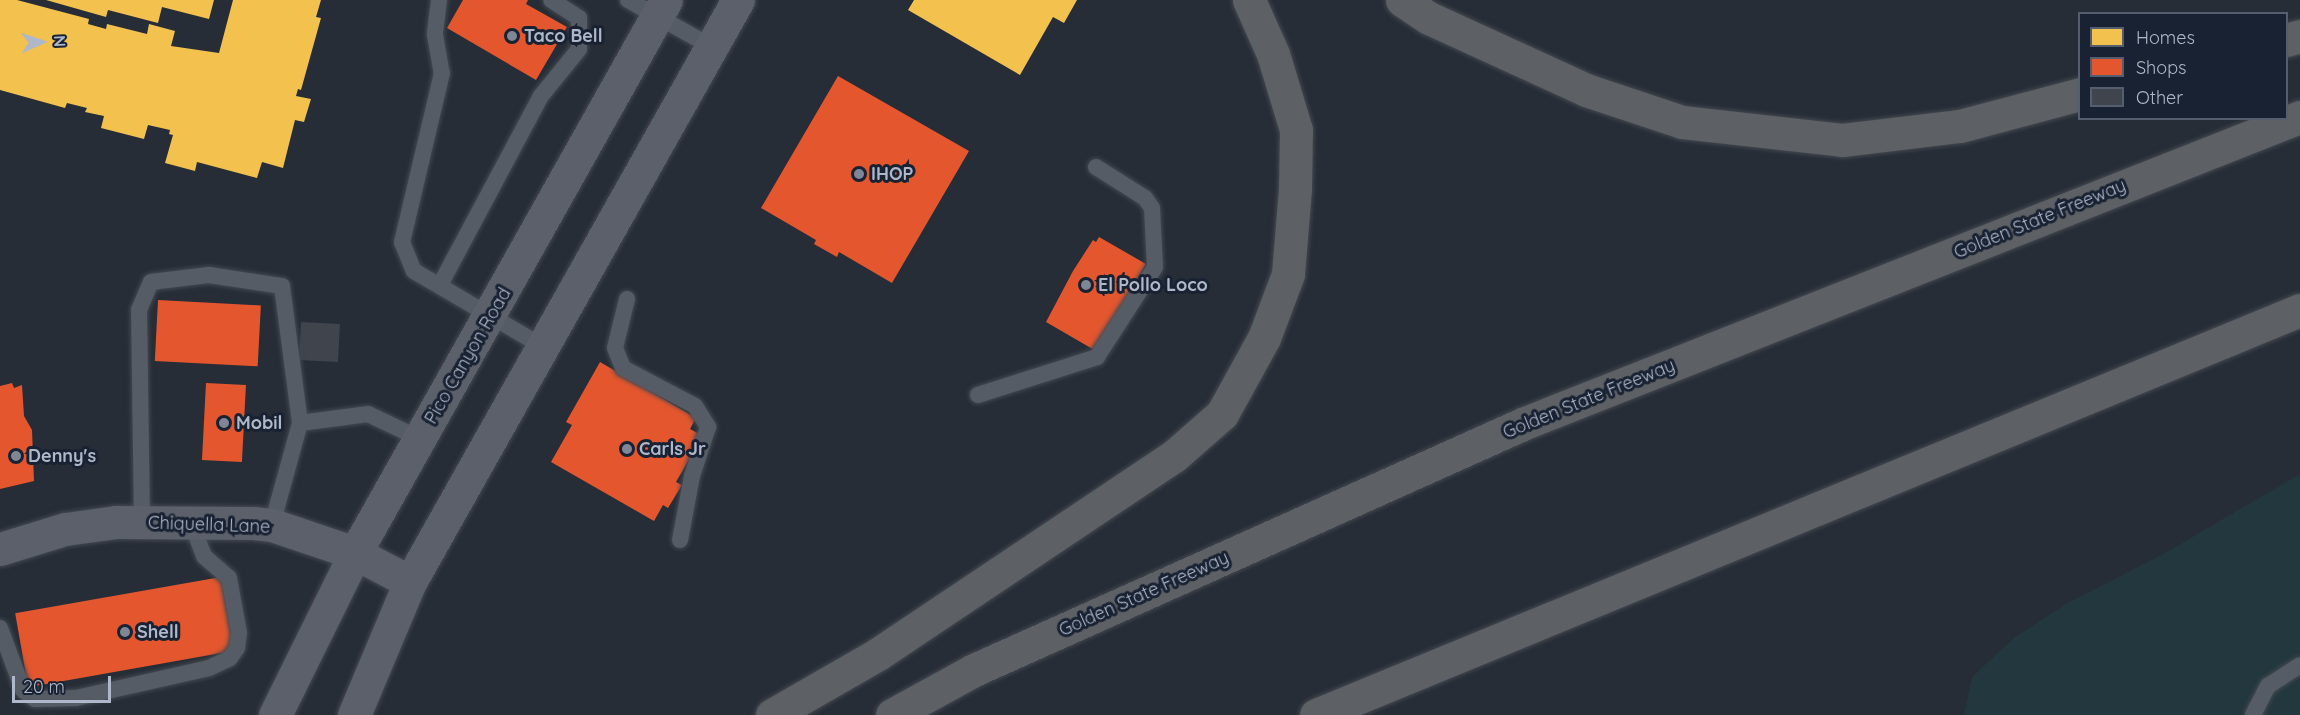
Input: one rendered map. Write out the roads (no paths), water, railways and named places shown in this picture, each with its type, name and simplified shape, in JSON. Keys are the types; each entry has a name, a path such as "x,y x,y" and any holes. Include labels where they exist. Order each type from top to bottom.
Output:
{"highway":[{"path":"772,715 888,647 1174,456 1221,414 1264,338 1288,274 1295,188 1296,130 1273,54 1249,0"},
{"path":"1402,0 1429,18 1586,90 1682,122 1842,140 1960,126 2078,94"},
{"name":"Golden State Freeway","path":"892,715 975,670 1525,423 2300,117"},
{"path":"1316,715 2300,310"}],"main road":[{"path":"354,715 410,582 738,0"},
{"name":"Pico Canyon Road","path":"274,715 355,553 493,314 661,9"},
{"name":"Chiquella Lane","path":"0,549 65,529 142,522 272,525 355,553 410,582"}],"lane":[{"path":"439,0 435,35 442,73 402,242 414,271 493,314 542,346"},
{"path":"440,285 541,96 579,49 579,18 551,0"},
{"path":"628,0 661,9 712,47"},
{"path":"978,395 1097,357 1155,267 1152,208 1145,198 1096,167"},
{"path":"142,522 137,348 139,310 152,282 209,275 282,286 300,423 272,525"},
{"path":"627,299 615,348 623,368 695,406 708,428 692,476 680,540"},
{"path":"300,423 368,414 421,439"},
{"path":"0,628 23,690 35,699 76,698 209,668 230,658 237,648 239,633 229,578 204,556 191,522"},
{"path":"2253,715 2268,686 2300,665"}],"place":[{"name":"Taco Bell","path":"512,36"},
{"name":"IHOP","path":"859,174"},
{"name":"El Pollo Loco","path":"1086,285"},
{"name":"Mobil","path":"224,423"},
{"name":"Carls Jr","path":"627,449"},
{"name":"Denny's","path":"16,456"},
{"name":"Shell","path":"125,632"}]}
